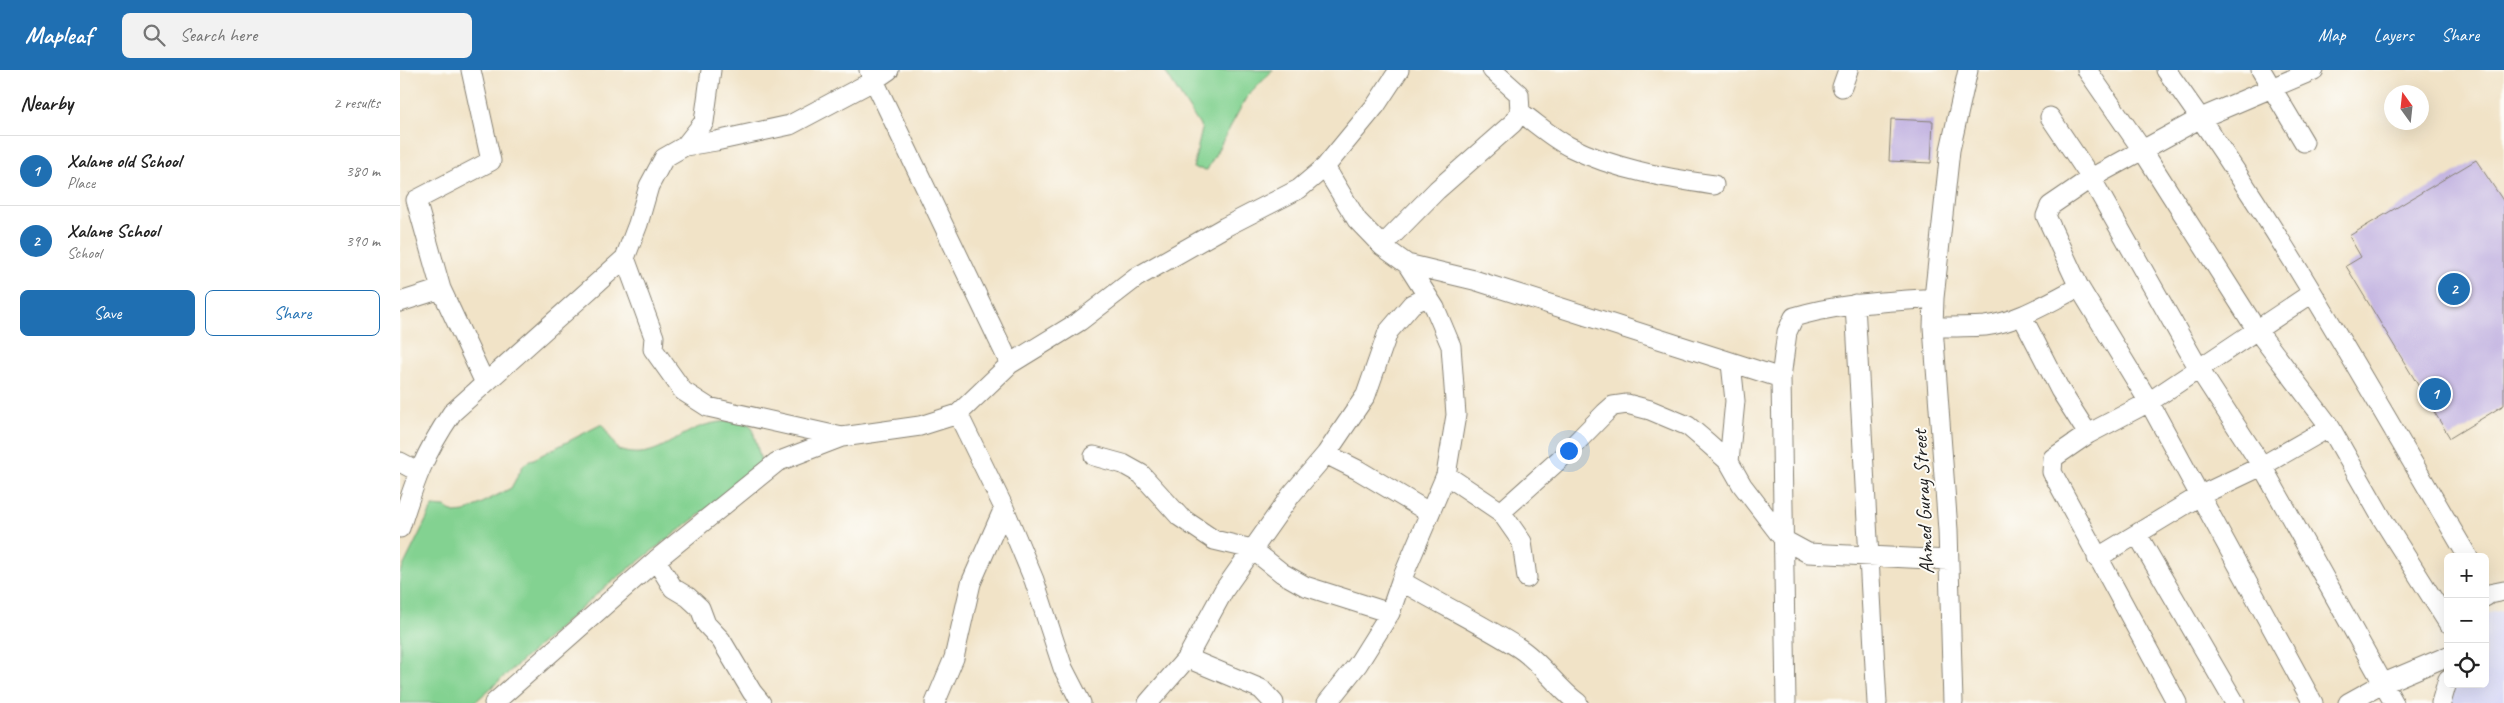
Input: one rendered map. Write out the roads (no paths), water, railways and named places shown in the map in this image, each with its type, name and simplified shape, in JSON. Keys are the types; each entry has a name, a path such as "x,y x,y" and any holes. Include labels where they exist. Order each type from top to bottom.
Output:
{"street":[{"path":"471,70 491,161 416,200 441,289 485,383"},
{"path":"685,146 704,122 711,70"},
{"path":"400,528 417,471 431,444 452,412 625,258 638,224 649,186 664,158 685,146 790,125 871,75 889,70"},
{"path":"494,703 656,560 777,462 842,437 920,426 958,414 1010,364 1080,321 1137,277 1299,189 1325,167 1376,106 1399,70"},
{"path":"1382,246 1437,190 1513,123 1520,112 1520,94 1492,70"},
{"name":"Ahmed Guray Street","path":"1954,703 1949,560 1933,327 1934,298 1950,150 1968,70"},
{"path":"2087,70 2143,151 2256,329 2330,427 2383,520 2444,617"},
{"path":"2166,70 2201,118 2312,293 2466,553"},
{"path":"2261,70 2304,142"},
{"path":"2313,703 2149,402 2079,288 2046,216 2050,206 2091,178 2201,118 2272,86 2314,70"},
{"path":"871,75 1010,364"},
{"path":"1520,112 1568,146 1589,156 1666,178 1714,185"},
{"path":"2050,117 2091,178 2199,369 2262,466 2394,703"},
{"path":"1325,167 1357,220 1382,246 1408,264 1474,280 1781,378"},
{"path":"625,258 654,337 653,349 683,391 708,407 842,437"},
{"path":"1326,703 1358,664 1390,613 1401,581 1446,475 1456,415 1451,346 1435,308 1427,298 1408,264"},
{"path":"1933,327 1985,326 2022,316 2079,288"},
{"path":"400,302 441,289"},
{"path":"2178,703 2097,558 2052,472 2053,458 2088,434 2149,402 2312,293"},
{"path":"1148,703 1187,658 1224,590 1291,496 1326,454 1366,395 1388,332 1412,304 1427,298"},
{"path":"1786,703 1781,378 1787,332 1794,317 1855,304 1934,298"},
{"path":"1855,304 1877,703"},
{"path":"2022,316 2060,390 2088,434"},
{"path":"1729,462 1735,401 1732,363"},
{"path":"1501,512 1613,406 1627,404 1650,410 1688,426 1729,462 1742,484 1784,540 1808,553 1949,560"},
{"path":"958,414 1004,508 1034,580 1064,668 1082,703"},
{"path":"2097,558 2201,495 2262,466 2330,427"},
{"path":"1326,454 1358,470 1430,513"},
{"path":"1094,456 1123,464 1141,474 1180,517 1214,540 1252,549 1282,573 1306,586 1390,613"},
{"path":"400,462 417,471"},
{"path":"1446,475 1501,512 1522,542 1527,578"},
{"path":"935,703 954,658 971,583 1004,508"},
{"path":"2137,534 2235,703"},
{"path":"656,560 673,588 688,597 700,608 706,624 721,640 752,692 761,703"},
{"path":"1401,581 1520,649 1544,669 1567,699"},
{"path":"1187,658 1261,690 1274,703"},
{"path":"2348,703 2384,684 2444,658"},
{"path":"2441,703 2445,688"}],"place":[{"name":"Xalane School","path":"2454,289"},
{"name":"Xalane old School","path":"2435,394"}]}
